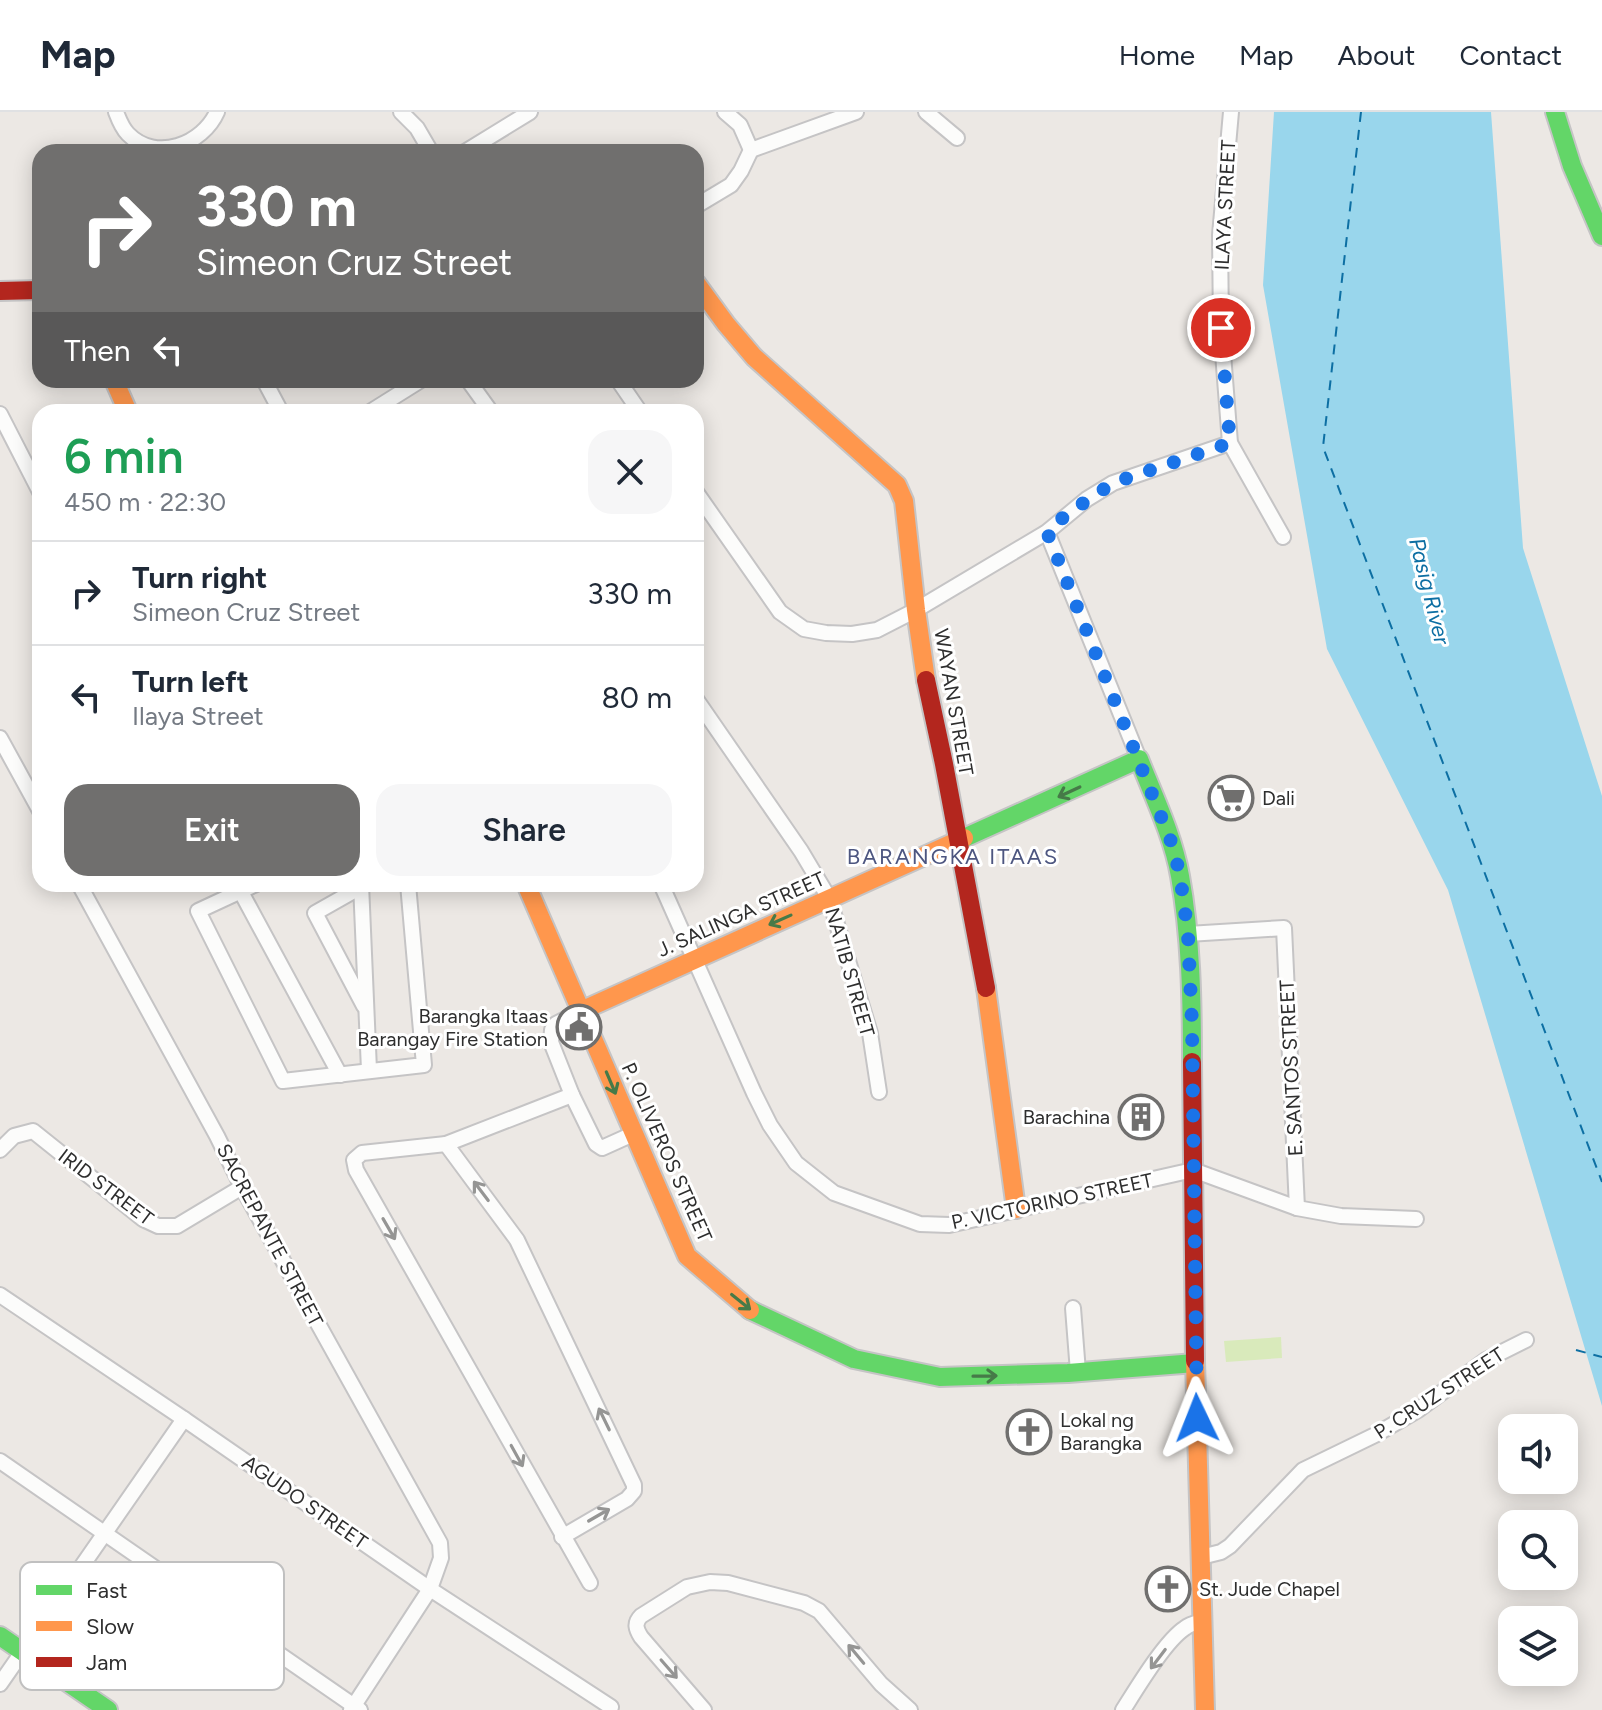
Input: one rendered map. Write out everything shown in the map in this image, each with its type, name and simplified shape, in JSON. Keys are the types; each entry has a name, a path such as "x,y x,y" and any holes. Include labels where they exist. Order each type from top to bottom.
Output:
{"street":[{"path":"116,112 125,132 143,144"},
{"path":"186,144 212,123 217,112"},
{"path":"401,112 417,128 426,144"},
{"path":"478,144 530,112"},
{"path":"725,112 740,125 751,150"},
{"path":"704,201 731,185 751,150 856,112"},
{"path":"926,112 957,138"},
{"name":"ILAYA STREET","path":"1230,443 1221,328 1220,235 1231,112"},
{"path":"1555,112 1572,166 1602,236"},
{"path":"0,291 32,290"},
{"name":"WAYAN STREET","path":"704,294 754,357 897,485 904,501 929,700 985,981 1016,1209"},
{"path":"383,404 408,388"},
{"path":"0,414 32,476"},
{"path":"704,503 780,612 804,629 826,633 852,634 877,630 1047,532 1067,514 1113,483 1230,443 1283,537"},
{"path":"1047,532 1172,844 1180,875 1188,934 1205,1710"},
{"name":"NATIB STREET","path":"704,711 801,851 829,898 870,1033 879,1092"},
{"path":"0,738 32,796"},
{"name":"J. SALINGA STREET","path":"581,1011 1139,759"},
{"name":"SACREPANTE STREET","path":"83,892 242,1187 440,1543 441,1558 430,1589 355,1709"},
{"path":"340,1075 241,892 198,911 283,1081 340,1075 369,1070 424,1065 409,892"},
{"path":"351,892 315,913 367,1010"},
{"path":"361,892 369,1070"},
{"name":"P. OLIVEROS STREET","path":"529,892 687,1256 749,1310 854,1359 940,1377 1078,1372 1195,1363"},
{"path":"665,892 694,959"},
{"name":"E. SANTOS STREET","path":"1188,934 1284,928 1297,1208"},
{"name":"P. VICTORINO STREET","path":"694,959 770,1125 796,1163 834,1193 920,1224 949,1225 1193,1170"},
{"path":"581,1011 556,1024 552,1030 551,1042 572,1095 596,1144 602,1148 633,1134"},
{"path":"572,1095 446,1144 362,1153 354,1160 356,1170 590,1583"},
{"name":"IRID STREET","path":"0,1150 14,1136 33,1131 143,1219 158,1226 177,1226 242,1187"},
{"path":"446,1144 517,1240 634,1485 634,1491 627,1499 562,1537"},
{"path":"1193,1170 1297,1208 1341,1216 1416,1219"},
{"name":"AGUDO STREET","path":"0,1295 430,1589 611,1707"},
{"path":"1073,1308 1078,1372"},
{"name":"P. CRUZ STREET","path":"1201,1557 1221,1552 1230,1546 1303,1470 1418,1410 1486,1360 1526,1340"},
{"path":"86,1562 184,1419"},
{"path":"0,1461 145,1562"},
{"path":"704,1710 641,1637 636,1625 641,1616 687,1587 710,1582 728,1583 804,1603 819,1611 881,1684 910,1710"},
{"path":"1123,1710 1179,1632 1203,1621"},
{"path":"0,1636 20,1650"},
{"path":"0,1684 20,1656"},
{"path":"284,1659 355,1709"},
{"path":"79,1690 108,1710"}],"green space":[{"path":"1281,1337 1282,1358 1226,1362 1224,1341"}],"water":[{"name":"Pasig River","path":"1274,112 1491,112 1523,548 1602,796 1602,1406 1448,890 1327,649 1263,285"}],"ferry route":[{"path":"1361,112 1323,447 1602,1182"},
{"path":"1576,1350 1602,1357"}],"traffic: fast":[{"path":"1555,112 1572,166 1602,236"},
{"path":"964,838 1139,759 1168,831 1180,876 1189,946 1192,1062"},
{"path":"750,1310 854,1359 940,1377 1068,1373 1195,1363"},
{"path":"0,1636 20,1650"},
{"path":"79,1690 108,1710"}],"traffic: slow":[{"path":"704,294 754,357 897,485 904,501 926,680"},
{"path":"118,388 124,404"},
{"path":"581,1011 964,838"},
{"path":"529,892 687,1256 750,1310"},
{"path":"986,988 1016,1209"},
{"path":"1195,1361 1205,1710"}],"traffic: jam":[{"path":"0,291 32,290"},
{"path":"926,680 986,988"},
{"path":"1192,1062 1195,1361"}],"place":[{"name":"Dali","path":"1231,798"},
{"name":"Barangka Itaas Barangay Fire Station","path":"579,1027"},
{"name":"Barachina","path":"1141,1117"},
{"name":"Lokal ng Barangka","path":"1029,1432"},
{"name":"St. Jude Chapel","path":"1168,1589"}],"district":[{"name":"BARANGKA ITAAS","path":"953,856"}],"route":[{"path":"1197,1418 1192,1024 1188,934 1180,875 1172,844 1047,532 1087,499 1113,483 1230,443 1221,328"}]}
